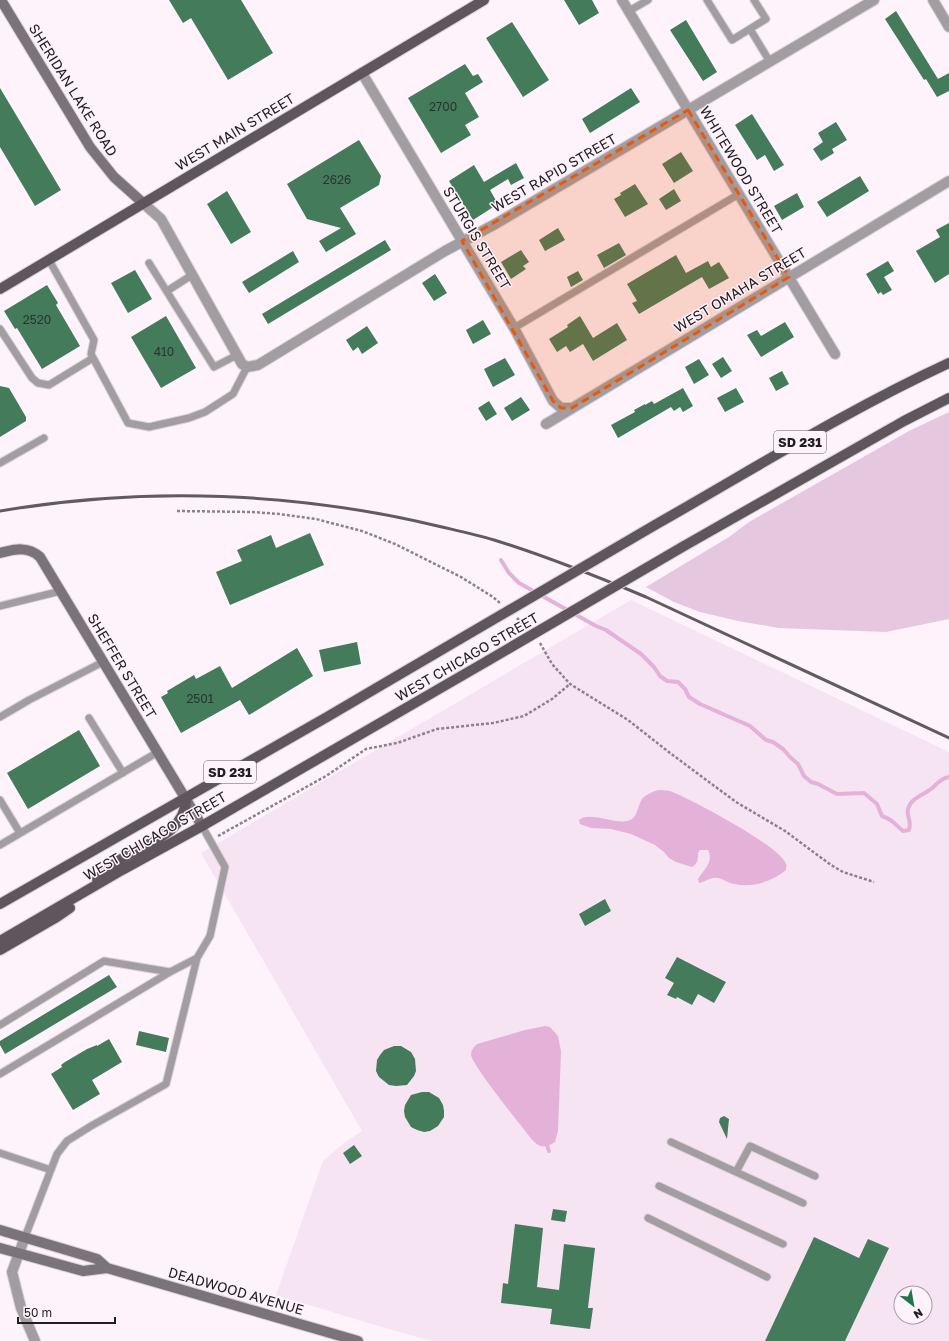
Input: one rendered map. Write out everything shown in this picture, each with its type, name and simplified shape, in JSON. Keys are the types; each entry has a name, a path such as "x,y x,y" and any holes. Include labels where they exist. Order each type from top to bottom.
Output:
{"main road":[{"name":"WEST MAIN STREET","path":"0,289 484,0"},
{"name":"WEST CHICAGO STREET","path":"0,904 186,798 838,420 949,363"},
{"name":"WEST CHICAGO STREET","path":"0,941 75,899 122,870 202,826 684,546 904,421 949,398"},
{"path":"75,899 117,862 172,830 181,819 186,808 186,798"},
{"path":"0,950 57,917 122,870"}],"street":[{"name":"SHERIDAN LAKE ROAD","path":"1,0 72,118 98,157 114,177 161,219 242,364 247,367"},
{"name":"WHITEWOOD STREET","path":"622,0 835,354"},
{"name":"WEST RAPID STREET","path":"247,367 258,365 462,241 497,223 874,0"},
{"path":"933,0 949,27"},
{"name":"STURGIS STREET","path":"362,73 514,328 553,401 561,408 572,408"},
{"name":"WEST OMAHA STREET","path":"546,424 949,181"},
{"name":"SHEFFER STREET","path":"0,552 26,549 34,552 46,565 202,826"},
{"name":"DEADWOOD AVENUE","path":"0,1230 97,1259 107,1268"},
{"path":"25,1237 12,1272 21,1308 35,1341"},
{"name":"DEADWOOD AVENUE","path":"0,1248 84,1271 107,1268 358,1341"}],"lane":[{"path":"629,12 648,0"},
{"path":"707,0 732,40 766,19 754,0"},
{"path":"750,29 770,62"},
{"path":"514,328 739,194"},
{"path":"49,260 94,340 91,354 128,423 149,427 189,418 205,412 233,394 247,367"},
{"path":"149,263 214,367 237,355"},
{"path":"167,291 192,275"},
{"path":"0,328 32,378 38,383 48,384 93,358"},
{"path":"0,463 44,438"},
{"path":"0,606 61,591"},
{"path":"0,718 29,700 103,662"},
{"path":"90,718 122,773"},
{"path":"0,845 158,752"},
{"path":"0,800 20,833"},
{"path":"25,1237 57,1154 67,1141 166,1084 197,958 210,936 225,867 202,826"},
{"path":"0,1074 170,972 197,958"},
{"path":"0,1024 104,961 170,972"},
{"path":"671,1142 803,1202"},
{"path":"736,1172 750,1146 815,1176"},
{"path":"0,1154 51,1170"},
{"path":"659,1186 783,1244"},
{"path":"648,1218 767,1277"}],"path":[{"path":"177,510 279,514 316,519 362,531 395,544 461,577 493,597 504,606"},
{"path":"515,616 529,630"},
{"path":"538,640 547,653 552,664 570,684 628,720 736,802 780,828 831,865 843,872 874,882"},
{"path":"210,840 326,776 366,749 397,743 436,729 493,723 524,716 552,699 570,684"}],"highlighted area":[{"path":"688,110 789,277 572,408 561,408 553,401 462,241"}],"shaded area":[{"path":"949,412 949,619 886,632 779,628 738,621 700,612 674,602 646,587 729,537 749,522 909,431"},
{"path":"631,600 949,752 949,1341 432,1341 276,1295 323,1161 344,1143 362,1131 201,853"},
{"path":"658,790 666,790 680,795 753,835 781,856 786,864 786,870 774,878 762,883 741,885 715,878 699,883 698,879 709,862 710,854 708,850 700,850 698,853 697,863 692,867 676,862 669,858 655,845 631,834 611,829 591,828 580,824 579,820 589,817 615,821 631,820 635,815 642,799 648,794"},
{"path":"545,1026 550,1027 558,1036 561,1051 558,1131 555,1142 544,1147 535,1143 529,1136 487,1082 473,1061 471,1055 472,1050 477,1044 525,1030"}],"building":[{"path":"169,0 241,0 273,53 228,80 191,18 183,23"},
{"path":"564,0 592,0 599,13 579,25"},
{"path":"896,11 938,79 949,73 949,91 937,97 926,79 924,80 885,19"},
{"path":"686,20 717,72 703,81 670,30"},
{"path":"512,22 549,80 523,97 486,38"},
{"path":"465,64 473,76 478,74 483,82 465,93 479,117 465,125 471,135 441,153 408,98"},
{"path":"0,88 61,190 35,206 0,147"},
{"path":"631,88 640,102 590,133 582,119"},
{"path":"752,114 784,165 774,171 765,155 757,160 735,125"},
{"path":"836,122 847,140 832,149 834,153 821,161 813,149 823,142 818,133"},
{"path":"359,140 381,176 379,185 340,208 356,234 326,252 319,241 341,228 307,219 287,184"},
{"path":"681,152 693,171 674,183 662,164"},
{"path":"516,163 524,178 511,185 508,179 490,190 498,204 473,220 449,181 474,165 484,182"},
{"path":"860,176 869,191 827,217 817,202"},
{"path":"635,184 648,204 625,217 614,199 621,195 620,193"},
{"path":"674,189 681,201 666,210 659,199"},
{"path":"227,191 251,232 231,244 207,204"},
{"path":"797,193 804,207 782,220 774,206"},
{"path":"949,223 949,274 935,283 916,251 940,237 936,230"},
{"path":"558,228 565,240 545,251 539,240"},
{"path":"385,240 391,250 268,324 262,314"},
{"path":"619,243 626,255 604,268 597,255"},
{"path":"521,250 529,262 523,266 526,269 511,279 501,262"},
{"path":"293,251 299,262 249,293 242,282"},
{"path":"676,255 686,273 708,261 711,267 719,262 729,278 709,289 702,277 639,314 632,303 637,301 627,284"},
{"path":"888,261 894,271 884,277 892,290 883,295 881,292 878,294 866,274"},
{"path":"135,270 152,299 128,313 111,283"},
{"path":"578,271 583,280 571,287 567,277"},
{"path":"435,274 447,293 434,301 422,283"},
{"path":"47,285 58,303 56,305 80,346 42,369 17,328 15,329 4,311"},
{"path":"166,316 196,368 161,388 131,337"},
{"path":"580,316 593,338 617,323 627,340 593,361 583,344 570,352 566,346 557,352 549,339 568,327 567,325"},
{"path":"483,320 491,334 473,344 466,330"},
{"path":"785,322 794,337 761,357 747,335 757,330 761,336"},
{"path":"367,326 378,343 362,354 358,347 353,351 346,340"},
{"path":"723,357 732,371 721,378 712,364"},
{"path":"505,358 515,375 493,387 484,369"},
{"path":"699,359 709,375 694,384 685,367"},
{"path":"782,371 789,384 776,391 769,378"},
{"path":"0,386 9,388 26,417 26,421 0,437"},
{"path":"683,388 693,406 683,412 680,407 674,411 671,407 618,438 611,425 635,412 634,410 645,404 652,401 654,404"},
{"path":"736,388 744,402 725,412 717,398"},
{"path":"521,397 530,410 512,421 504,408"},
{"path":"489,401 497,414 486,421 478,408"},
{"path":"310,533 324,565 230,605 216,572 242,561 237,550 271,535 276,548"},
{"path":"357,642 361,664 324,672 319,650"},
{"path":"297,648 313,676 249,715 240,700 181,733 161,697 168,693 167,691 194,675 196,679 220,666 232,688"},
{"path":"79,730 100,766 28,809 7,773"},
{"path":"605,899 611,911 585,926 579,914"},
{"path":"677,957 726,982 714,1003 698,994 692,1005 677,997 676,999 667,995 674,983 665,978"},
{"path":"109,975 117,987 5,1054 0,1045 0,1041"},
{"path":"139,1031 169,1038 166,1052 136,1045"},
{"path":"109,1039 122,1062 92,1080 100,1094 73,1110 51,1074 62,1067 61,1065 65,1062 87,1049 97,1046"},
{"path":"394,1046 401,1046 411,1052 415,1059 416,1071 407,1085 389,1085 379,1077 376,1071 377,1060 380,1055 384,1050"},
{"path":"429,1092 439,1098 443,1105 444,1111 444,1117 438,1126 430,1131 424,1132 411,1127 405,1117 404,1111 405,1105 411,1095"},
{"path":"724,1116 729,1119 727,1139 719,1122 720,1118"},
{"path":"354,1145 362,1156 350,1164 343,1153"},
{"path":"553,1209 567,1211 565,1222 551,1220"},
{"path":"515,1224 543,1228 537,1287 559,1290 564,1244 595,1248 588,1308 593,1308 590,1329 550,1324 552,1309 501,1303 503,1283 508,1284"},
{"path":"814,1237 859,1258 868,1239 889,1248 845,1341 765,1341"}],"waterway":[{"path":"501,560 509,573 519,583 596,626 606,630 641,654 654,667 660,676 667,681 678,682 685,689 689,697 700,704 750,726 766,740 773,742 783,749 798,764 804,776 811,782 837,794 864,793 877,804 882,816 892,821 903,831 909,830 910,823 908,809 912,802 941,780 949,777"},
{"path":"546,1142 549,1151"}],"railway":[{"path":"0,511 55,503 111,498 222,496 333,506 388,515 461,532 494,540 533,553 646,597 949,738"}]}
